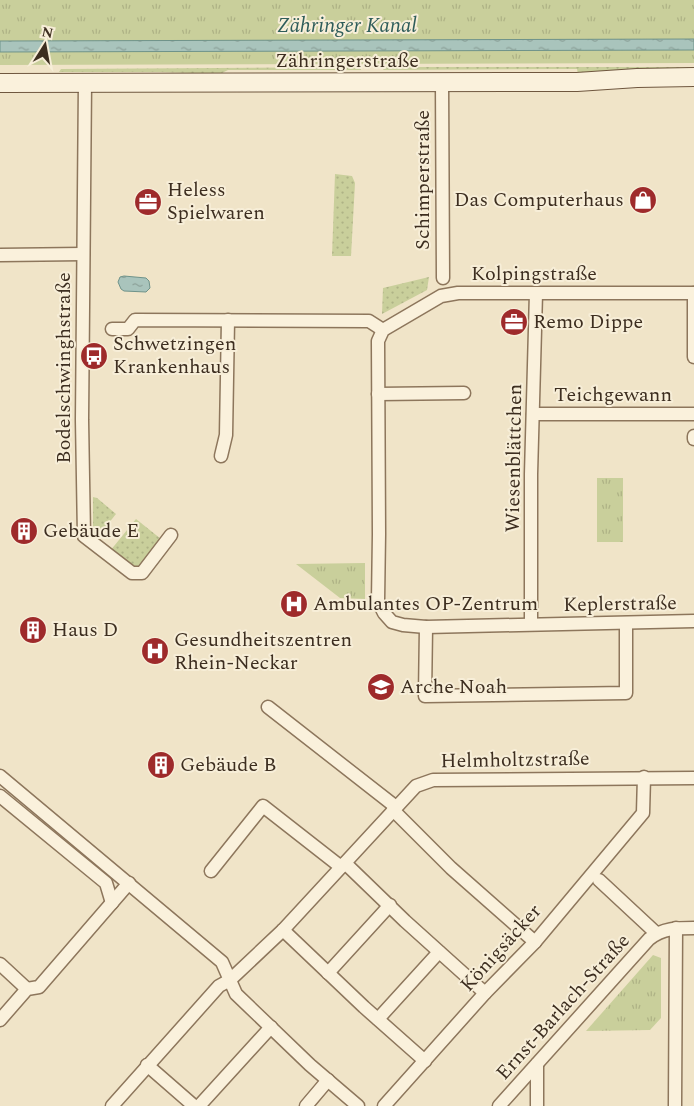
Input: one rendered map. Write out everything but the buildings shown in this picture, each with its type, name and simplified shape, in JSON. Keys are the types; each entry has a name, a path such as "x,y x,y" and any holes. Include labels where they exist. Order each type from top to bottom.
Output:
{"main road":[{"name":"Zähringerstraße","path":"0,83 577,82 694,77"}],"street":[{"name":"Bodelschwinghstraße","path":"84,82 82,423 84,536 132,573 137,574 142,573 171,535"},
{"name":"Schimperstraße","path":"442,82 442,278"},
{"path":"0,255 83,254"},
{"name":"Kolpingstraße","path":"383,330 441,296 458,293 694,293"},
{"name":"Wiesenblättchen","path":"531,624 531,474 536,293"},
{"path":"694,293 694,357"},
{"path":"112,329 128,329 135,320 369,321 383,330 378,342 378,394 464,394"},
{"path":"221,456 226,435 228,320"},
{"name":"Keplerstraße","path":"378,394 378,601 384,613 392,622 403,626 426,627 694,621"},
{"name":"Teichgewann","path":"533,414 694,414"},
{"path":"426,627 425,696 526,696 626,693 626,623"},
{"path":"268,708 395,809 451,868 535,942"},
{"path":"0,776 222,962 236,994 358,1106"},
{"name":"Königsäcker","path":"384,1106 485,993 535,942 643,813 644,778"},
{"name":"Helmholtzstraße","path":"112,1106 219,986 230,980 283,930 416,786 433,780 694,778"},
{"path":"0,796 106,883 112,903"},
{"path":"212,871 263,806 343,865 390,905 485,993"},
{"path":"599,880 656,933 676,928 694,928"},
{"path":"0,1020 27,989 39,987 129,883"},
{"path":"328,973 390,905"},
{"path":"676,928 676,1106"},
{"path":"283,930 424,1061"},
{"name":"Ernst-Barlach-Straße","path":"499,1106 656,933"},
{"path":"378,1019 439,952"},
{"path":"0,964 27,989"},
{"path":"199,1106 271,1027"},
{"path":"537,1064 537,1106"},
{"path":"147,1065 194,1106"},
{"path":"306,1106 328,1080"}],"green space":[{"path":"0,0 694,0 694,63 0,65"},
{"path":"361,67 361,70 228,70 220,74 59,72 61,69"},
{"path":"385,67 694,67 694,69 578,74 577,69 383,70"},
{"path":"335,174 352,176 355,183 351,256 332,256"},
{"path":"429,277 427,290 382,314 383,288"},
{"path":"597,478 623,478 623,542 597,542"},
{"path":"93,497 97,498 116,514 96,539 93,537"},
{"path":"136,519 161,539 144,563 135,567 125,563 110,551"},
{"path":"365,563 365,599 340,598 296,564"},
{"path":"653,955 661,958 661,1018 650,1030 586,1031"}],"water":[{"path":"694,39 694,50 0,52 0,41"},
{"path":"120,277 146,278 149,281 150,288 146,292 124,291 118,282"}],"place":[{"name":"Das Computerhaus","path":"643,200"},
{"name":"Heless Spielwaren","path":"148,202"},
{"name":"Remo Dippe","path":"514,322"},
{"name":"Schwetzingen Krankenhaus","path":"94,356"},
{"name":"Gebäude E","path":"24,531"},
{"name":"Ambulantes OP-Zentrum","path":"294,604"},
{"name":"Haus D","path":"33,630"},
{"name":"Gesundheitszentren Rhein-Neckar","path":"155,651"},
{"name":"Arche Noah","path":"381,687"},
{"name":"Gebäude B","path":"161,765"}],"water label":[{"name":"Zähringer Kanal","path":"347,26"}]}
